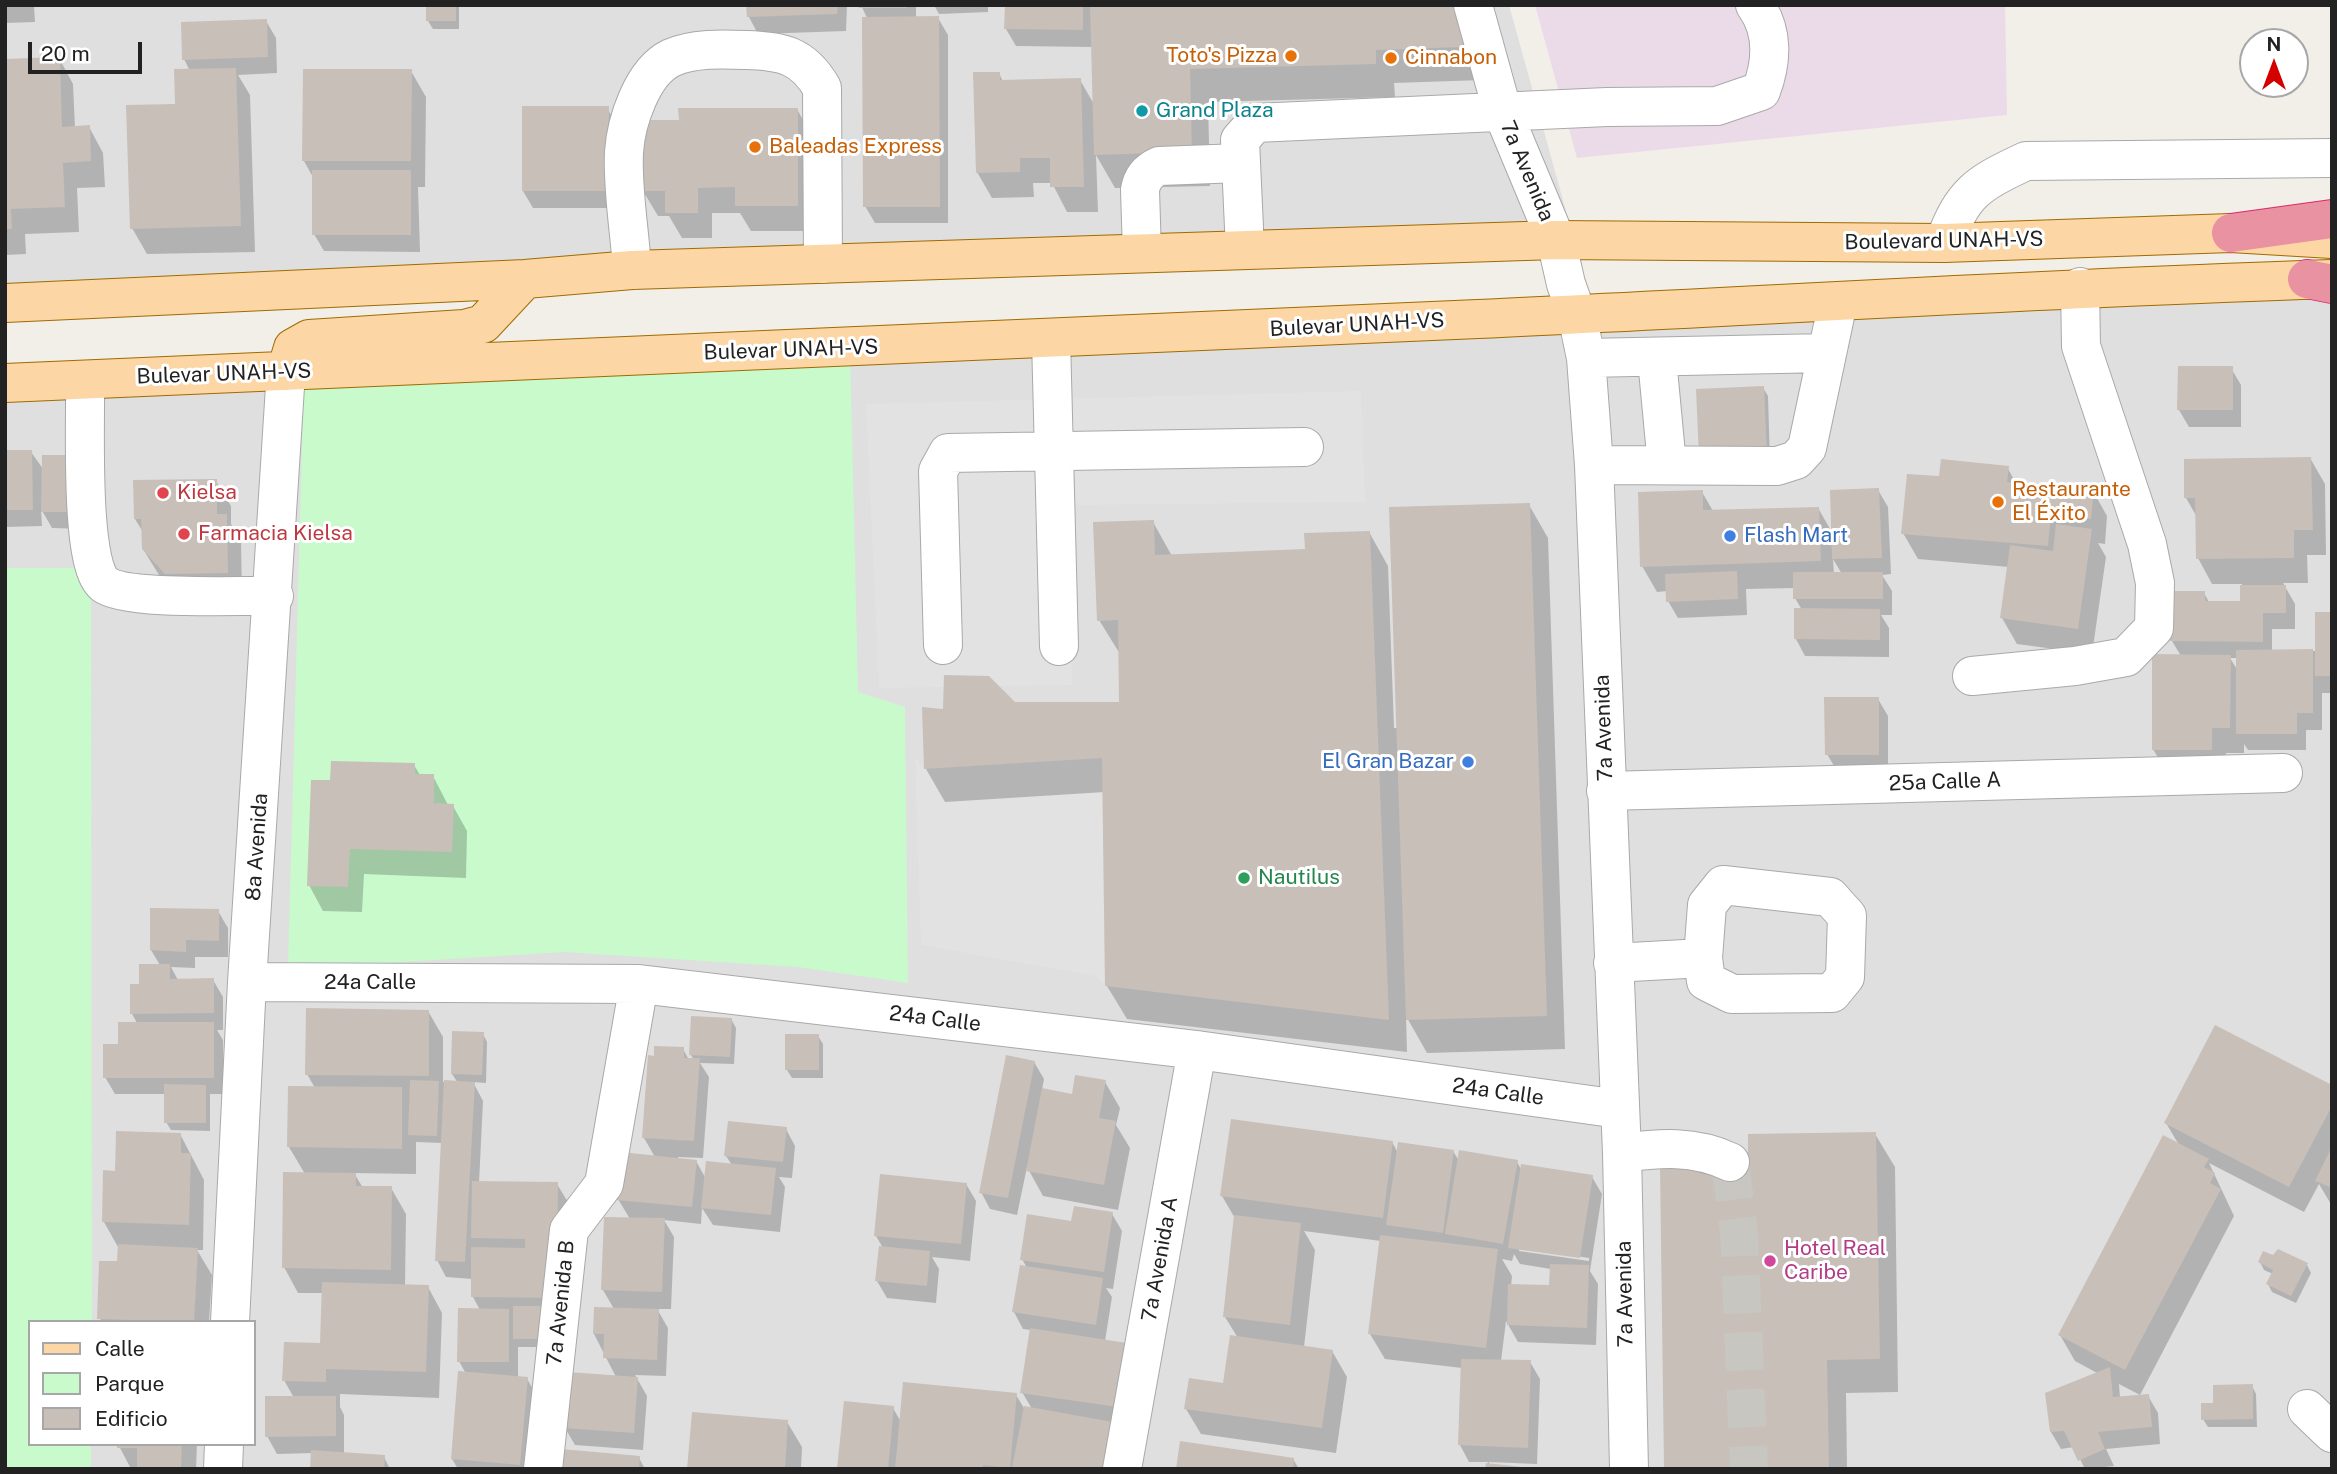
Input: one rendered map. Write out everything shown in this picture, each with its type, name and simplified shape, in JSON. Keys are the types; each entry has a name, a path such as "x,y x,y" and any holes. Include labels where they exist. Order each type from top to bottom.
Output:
{"highway":[{"path":"2231,233 2332,219"}],"main road":[{"name":"Boulevard UNAH-VS","path":"1556,240 1944,243 2231,233 2332,239"},
{"path":"5,303 525,279 632,270 1556,240"},
{"path":"286,372 293,348 309,339 464,329 483,324 525,279"},
{"path":"1577,315 2080,287 2323,281"},
{"name":"Bulevar UNAH-VS","path":"5,383 1577,315"}],"street":[{"path":"1473,5 1482,5"},
{"name":"7a Avenida","path":"1473,5 1503,113 1556,240 1586,358 1594,465 1622,1153 1629,1469"},
{"path":"1245,250 1240,141 1255,123 1606,107 1717,106 1761,91 1770,67 1766,21 1755,5"},
{"path":"632,270 624,151 633,113 649,77 671,58 714,49 790,55 811,69 822,88 823,264"},
{"path":"1944,243 1957,209 1985,180 2026,161 2332,158"},
{"path":"1142,253 1140,190 1142,181 1151,170 1159,166 1241,163"},
{"path":"1972,676 2075,666 2126,657 2154,628 2155,583 2147,544 2081,346 2080,287"},
{"path":"1594,465 1777,466 1796,460 1807,449 1838,302"},
{"path":"1051,339 1059,646"},
{"path":"1586,358 1657,359 1827,353"},
{"path":"1657,359 1667,465"},
{"name":"8a Avenida","path":"230,1320 247,982 274,596 286,372"},
{"path":"85,380 87,528 93,565 104,584 128,594 274,596"},
{"path":"943,645 938,471 947,453 1304,447"},
{"name":"25a Calle A","path":"1606,791 2283,773"},
{"path":"1613,963 1703,958"},
{"name":"24a Calle","path":"247,982 639,984 1196,1050 1619,1109"},
{"name":"7a Avenida B","path":"543,1469 569,1230 604,1184 639,984"},
{"name":"7a Avenida A","path":"1122,1469 1196,1050"},
{"path":"1622,1153 1688,1149 1711,1153 1730,1162"},
{"path":"223,1469 224,1446"}],"shaded area":[{"path":"5,5 1509,5 1566,211 1521,228 5,285"},
{"path":"1535,5 2005,5 2007,115 1577,158"},
{"path":"2332,292 2332,1469 5,1469 5,382"},
{"path":"1361,391 1365,502 1070,505 1072,685 879,688 866,404"},
{"path":"915,757 924,769 1102,758 1105,986 1096,976 921,945"}],"green space":[{"path":"850,349 858,692 905,707 908,983 798,967 564,952 288,969 304,371"},
{"path":"5,568 91,568 92,1320 28,1320 28,1446 91,1446 91,1469 5,1469"}],"building":[{"path":"426,5 456,5 456,21 426,21"},
{"path":"746,5 838,5 837,14 747,17"},
{"path":"859,5 907,5 907,8 859,8"},
{"path":"1005,5 1083,5 1083,30 1004,29"},
{"name":"Grand Plaza","path":"1090,5 1462,5 1463,47 1376,50 1376,64 1190,69 1192,152 1094,155"},
{"path":"939,16 940,207 863,207 862,17"},
{"path":"267,19 268,57 182,60 181,22"},
{"path":"60,57 62,127 90,125 91,161 63,163 65,207 11,209 12,229 5,229 5,59"},
{"path":"236,68 241,226 130,229 126,105 175,104 174,69"},
{"path":"303,69 412,69 411,161 302,161"},
{"path":"973,72 1000,72 1000,80 1081,78 1084,187 1050,187 1050,158 1020,158 1020,172 976,173"},
{"path":"522,106 609,106 608,191 522,191"},
{"path":"678,108 798,108 798,206 735,206 735,187 698,188 698,213 665,213 665,191 642,191 642,120 679,120"},
{"path":"312,170 411,170 411,235 312,235"},
{"path":"2178,366 2233,366 2233,410 2177,410"},
{"path":"1764,386 1767,454 1699,457 1696,389"},
{"path":"5,450 32,450 33,510 5,510"},
{"path":"42,455 79,455 77,512 41,512"},
{"path":"2311,457 2313,530 2294,530 2294,558 2196,559 2195,498 2184,498 2184,459"},
{"name":"Restaurante El Éxito","path":"1941,459 2009,466 2007,482 2094,489 2091,519 2051,515 2048,546 1901,534 1907,474 1939,476"},
{"name":"Farmacia Kielsa","path":"217,479 217,514 227,514 228,573 165,574 142,549 141,519 134,519 133,480"},
{"path":"1879,488 1882,558 1832,559 1830,490"},
{"name":"Flash Mart","path":"1703,490 1703,510 1819,507 1821,561 1640,567 1638,492"},
{"name":"El Gran Bazar","path":"1530,503 1547,1016 1406,1020 1389,507"},
{"name":"Nautilus","path":"1154,520 1155,555 1305,549 1304,533 1370,531 1389,1020 1105,986 1102,758 924,769 922,707 943,709 944,675 989,676 1015,702 1119,702 1118,620 1097,621 1093,522"},
{"path":"2056,524 2092,529 2078,629 2000,618 2010,545 2053,551"},
{"path":"1737,571 1738,599 1666,602 1665,574"},
{"path":"1793,572 1883,572 1883,599 1793,599"},
{"path":"2240,585 2286,585 2286,613 2263,613 2263,642 2170,641 2170,591 2205,591 2205,601 2240,601"},
{"path":"1794,608 1880,609 1880,640 1794,639"},
{"path":"2315,612 2332,612 2332,676 2315,676"},
{"path":"2313,649 2313,713 2297,713 2297,734 2236,734 2236,650"},
{"path":"2152,654 2231,655 2230,728 2212,728 2212,750 2152,750"},
{"path":"1824,697 1879,697 1879,755 1825,755"},
{"path":"331,761 415,763 415,774 434,774 434,803 454,804 452,852 350,849 348,887 307,886 311,780 330,780"},
{"path":"150,908 219,909 219,941 186,940 186,952 150,950"},
{"path":"139,964 170,964 170,979 214,978 214,1013 130,1014 130,984 139,984"},
{"path":"306,1008 429,1010 429,1076 305,1075"},
{"path":"691,1016 732,1018 730,1057 689,1055"},
{"path":"118,1022 214,1022 214,1078 103,1078 103,1044 118,1044"},
{"path":"2215,1025 2332,1085 2332,1106 2289,1187 2164,1123"},
{"path":"452,1031 484,1032 482,1075 451,1074"},
{"path":"785,1034 819,1034 819,1070 785,1070"},
{"path":"654,1046 684,1047 684,1058 700,1058 694,1141 642,1138 648,1055 654,1056"},
{"path":"1006,1055 1035,1061 1008,1198 979,1193"},
{"path":"1075,1075 1106,1080 1099,1118 1116,1121 1104,1185 1026,1171 1042,1088 1072,1094"},
{"path":"410,1080 439,1081 437,1136 408,1135"},
{"path":"444,1080 475,1082 465,1262 435,1261"},
{"path":"164,1084 206,1085 206,1123 164,1123"},
{"path":"288,1086 402,1087 402,1149 287,1147"},
{"path":"1231,1119 1393,1141 1383,1218 1220,1196"},
{"path":"728,1121 787,1127 783,1162 724,1156"},
{"path":"116,1131 181,1133 181,1153 191,1153 189,1225 102,1222 103,1170 115,1171"},
{"name":"Hotel Real Caribe","path":"1876,1132 1880,1359 1827,1360 1829,1469 1664,1469 1660,1164 1748,1162 1748,1134"},
{"path":"2163,1135 2209,1159 2204,1167 2215,1173 2210,1183 2221,1189 2125,1370 2058,1335"},
{"path":"1398,1142 1454,1150 1443,1233 1386,1225"},
{"path":"2332,1146 2332,1188 2315,1181"},
{"path":"1459,1150 1518,1160 1503,1244 1445,1234"},
{"path":"621,1152 697,1160 692,1207 616,1200"},
{"path":"706,1161 776,1168 771,1215 701,1208"},
{"path":"1521,1164 1593,1175 1580,1258 1508,1248"},
{"path":"283,1172 356,1173 356,1186 392,1186 391,1270 282,1268"},
{"path":"880,1174 967,1183 961,1244 874,1236"},
{"path":"472,1181 558,1182 557,1298 471,1297 471,1247 525,1248 525,1239 471,1238"},
{"path":"1074,1206 1113,1212 1104,1272 1020,1260 1027,1214 1071,1221"},
{"path":"1234,1215 1301,1223 1290,1325 1223,1317"},
{"path":"604,1217 665,1218 662,1292 601,1290"},
{"path":"1380,1235 1498,1249 1486,1348 1368,1334"},
{"path":"118,1244 198,1248 194,1320 97,1319 99,1261 117,1261"},
{"path":"879,1246 930,1251 927,1286 875,1281"},
{"path":"2278,1249 2308,1263 2291,1296 2266,1284 2273,1270 2258,1262 2263,1251 2273,1255"},
{"path":"1550,1264 1589,1265 1587,1328 1507,1325 1508,1284 1549,1285"},
{"path":"1020,1265 1103,1278 1096,1325 1012,1312"},
{"path":"322,1282 429,1285 426,1372 326,1369 326,1382 282,1381 284,1342 320,1343"},
{"path":"513,1306 547,1306 547,1339 513,1339"},
{"path":"594,1307 659,1309 657,1360 603,1358 604,1334 593,1334"},
{"path":"458,1308 509,1309 509,1362 457,1362"},
{"path":"1030,1328 1127,1343 1118,1407 1020,1393"},
{"path":"1230,1335 1333,1350 1322,1428 1184,1409 1189,1378 1223,1383"},
{"path":"1461,1359 1531,1360 1528,1448 1458,1445"},
{"path":"2110,1367 2113,1397 2149,1394 2152,1427 2098,1432 2105,1449 2078,1461 2064,1431 2050,1432 2045,1393"},
{"path":"458,1371 528,1377 520,1465 451,1459"},
{"path":"568,1372 638,1377 634,1433 563,1428"},
{"path":"903,1382 1017,1393 1010,1468 983,1465 983,1469 895,1469"},
{"path":"2253,1384 2253,1419 2201,1420 2201,1403 2213,1403 2213,1385"},
{"path":"265,1396 336,1396 336,1436 265,1437"},
{"path":"844,1401 894,1406 888,1469 837,1469"},
{"path":"1024,1406 1113,1422 1105,1469 1012,1468"},
{"path":"692,1412 788,1420 785,1469 687,1469"},
{"path":"1180,1441 1294,1458 1293,1469 1176,1469"},
{"path":"182,1446 181,1469 137,1469 137,1448 117,1448"},
{"path":"561,1449 640,1456 639,1469 559,1469"},
{"path":"311,1450 385,1455 384,1469 310,1469"},
{"path":"1486,1463 1522,1467 1522,1469 1485,1469"}],"tunnel":[{"path":"1730,1162 1739,1232 1749,1469"}],"place":[{"name":"Toto's Pizza","path":"1291,56"},
{"name":"Cinnabon","path":"1391,58"},
{"name":"Grand Plaza","path":"1142,111"},
{"name":"Baleadas Express","path":"755,147"},
{"name":"Kielsa","path":"163,493"},
{"name":"Restaurante El Éxito","path":"1998,502"},
{"name":"Farmacia Kielsa","path":"184,534"},
{"name":"Flash Mart","path":"1730,536"},
{"name":"El Gran Bazar","path":"1468,762"},
{"name":"Nautilus","path":"1244,878"},
{"name":"Hotel Real Caribe","path":"1770,1261"}]}
